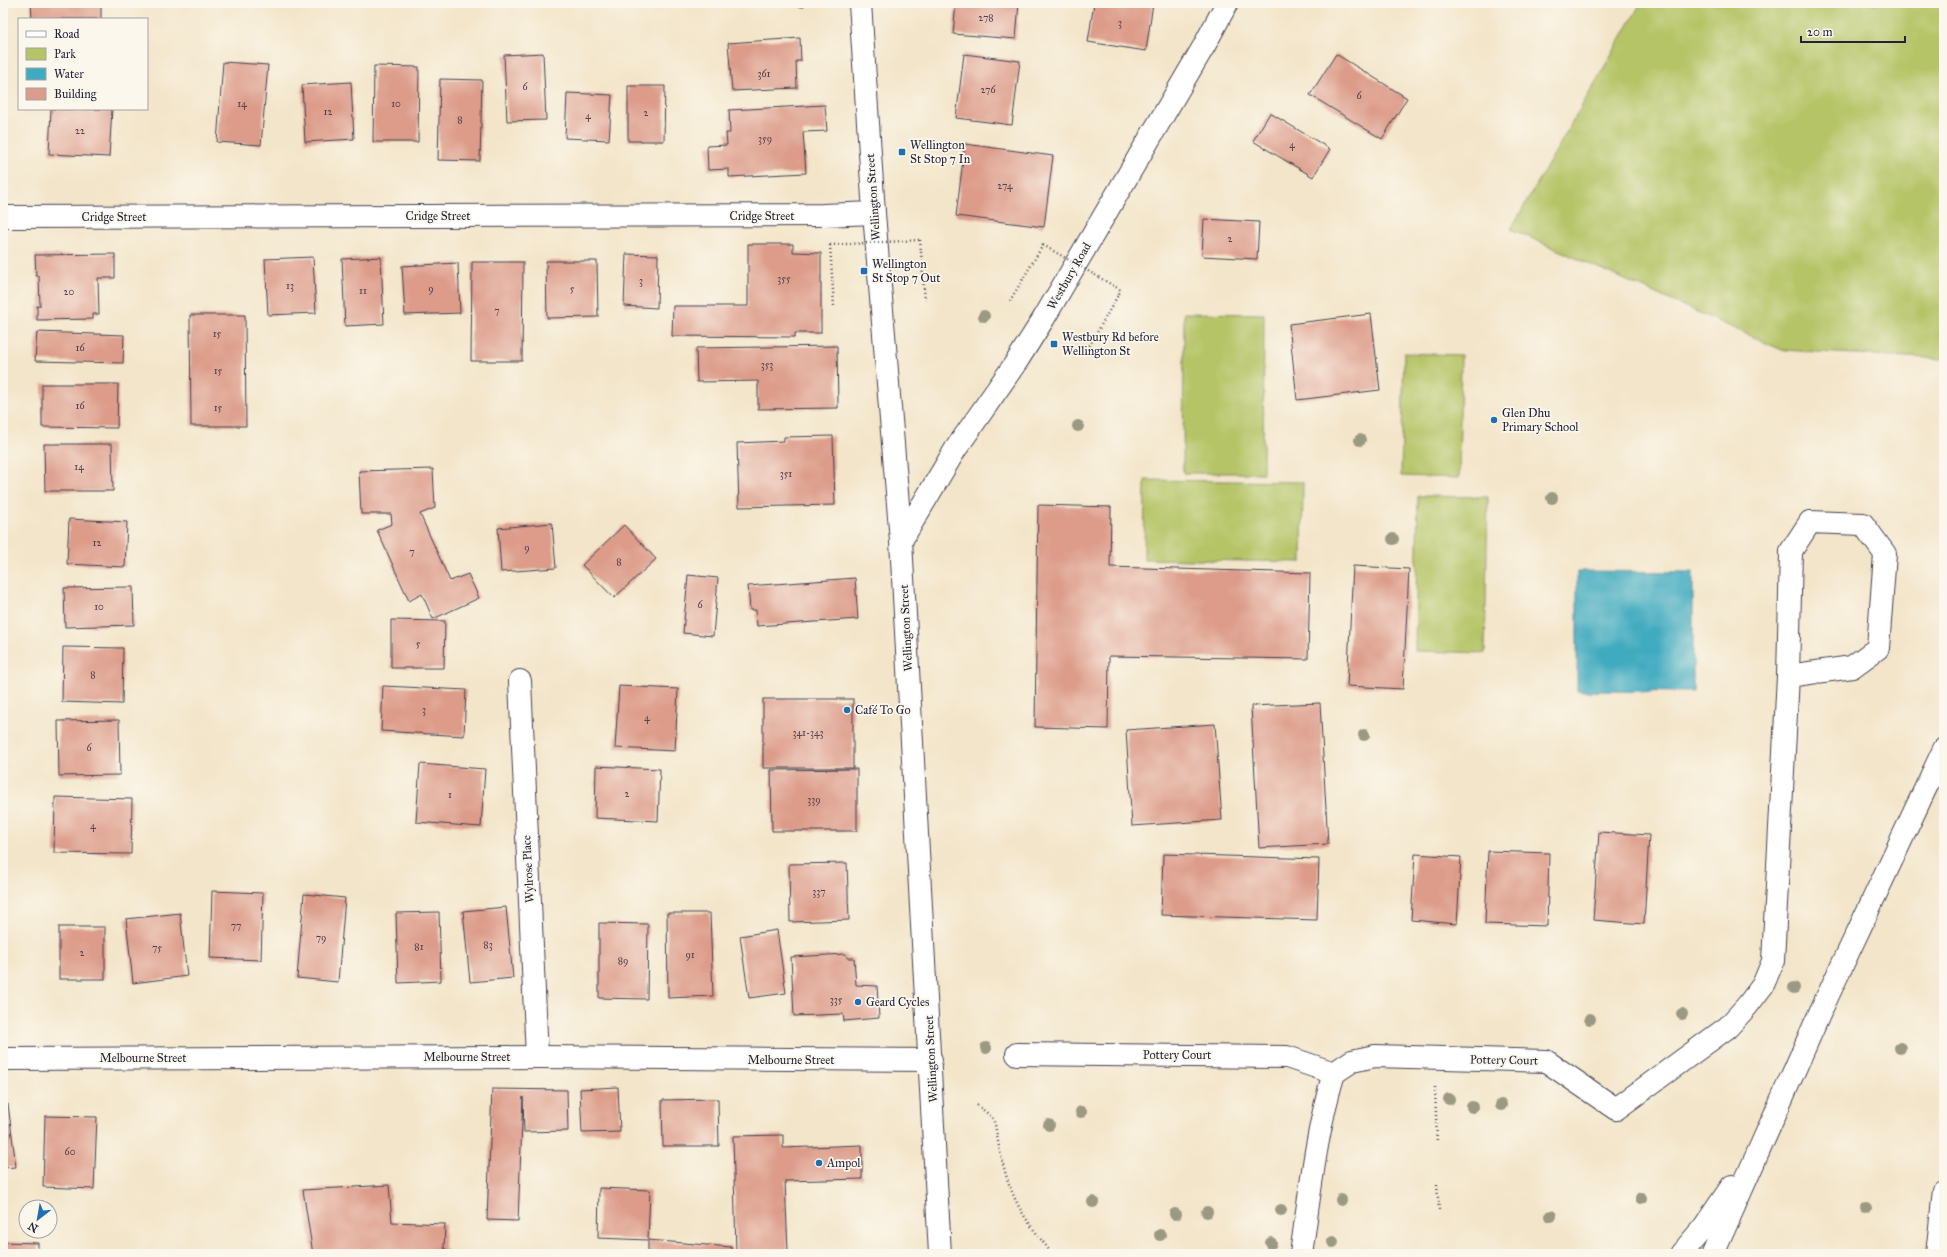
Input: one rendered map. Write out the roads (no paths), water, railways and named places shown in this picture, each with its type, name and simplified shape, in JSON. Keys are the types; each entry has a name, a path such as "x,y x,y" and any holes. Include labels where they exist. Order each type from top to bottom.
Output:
{"main road":[{"name":"Wellington Street","path":"860,3 874,213 901,542 931,1060 940,1254"},
{"name":"Westbury Road","path":"901,542 955,450 1013,368 1044,318 1204,46 1227,3"},
{"name":"Cridge Street","path":"3,217 823,215 874,213"},
{"path":"1810,522 1863,524 1885,554 1878,648 1852,667 1788,676 1790,551 1810,522"},
{"name":"Pottery Court","path":"1017,1054 1287,1057 1334,1073 1352,1061 1375,1056 1546,1061 1616,1109 1728,1028 1763,985 1773,962 1788,676"},
{"name":"Wylrose Place","path":"520,681 537,1057"},
{"path":"1713,1254 1822,1008 1944,748"},
{"name":"Melbourne Street","path":"3,1059 537,1057 931,1060"},
{"path":"1301,1254 1318,1136 1324,1107 1334,1073"},
{"path":"1681,1254 1704,1227 1724,1198 1770,1124"},
{"path":"1937,1254 1944,1192"}],"water":[{"path":"1577,571 1693,572 1693,692 1577,691"}],"place":[{"name":"Wellington St Stop 7 In","path":"902,152"},
{"name":"Wellington St Stop 7 Out","path":"864,271"},
{"name":"Westbury Rd before Wellington St","path":"1054,344"},
{"name":"Glen Dhu Primary School","path":"1494,420"},
{"name":"Café To Go","path":"847,710"},
{"name":"Geard Cycles","path":"858,1002"},
{"name":"Ampol","path":"819,1163"}]}
